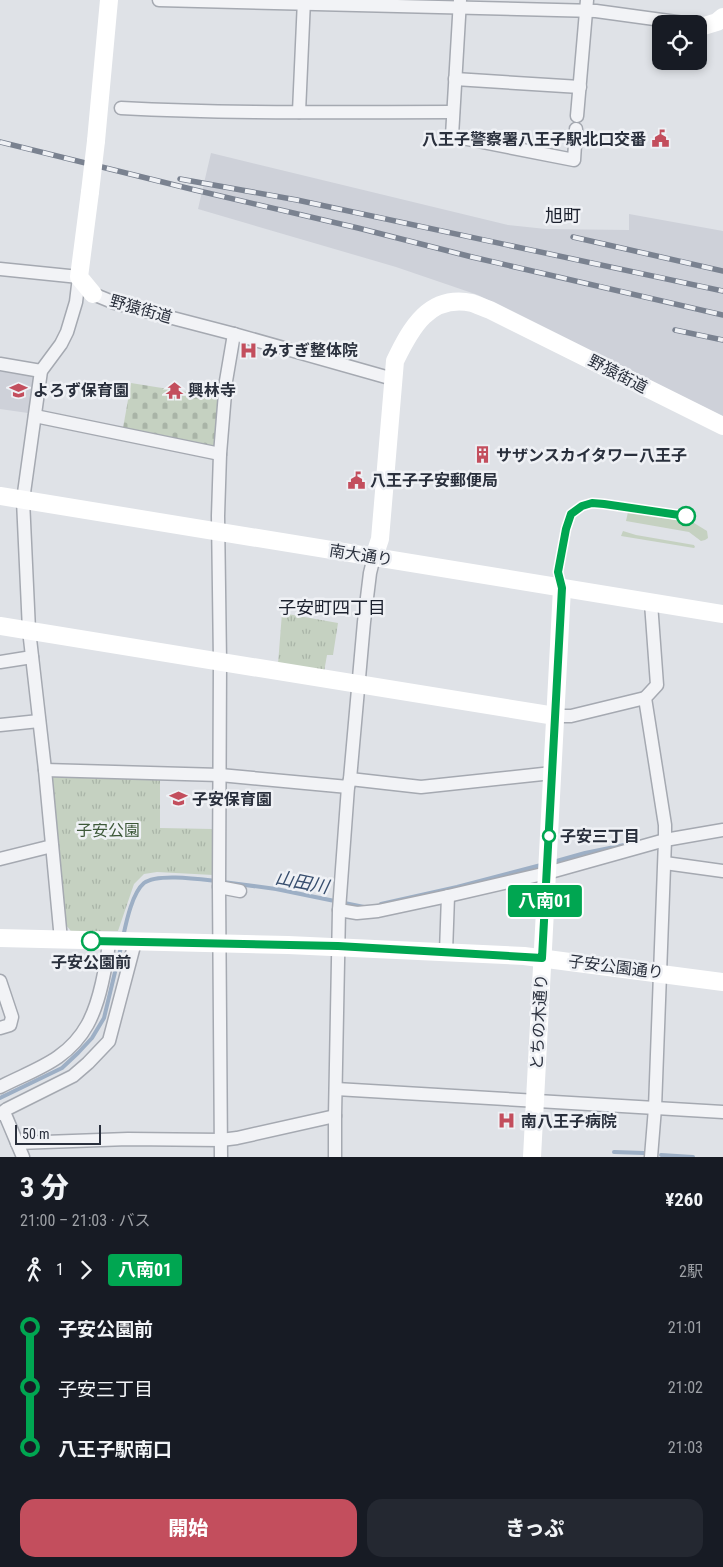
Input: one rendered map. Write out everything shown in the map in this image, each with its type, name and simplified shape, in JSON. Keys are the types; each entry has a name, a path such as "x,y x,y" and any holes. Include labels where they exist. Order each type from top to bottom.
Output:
{"street":[{"path":"61,940 45,770 29,630 23,500 41,371 68,332 76,302 96,140 110,0"},
{"path":"159,0 586,6 652,18"},
{"path":"299,112 304,2"},
{"path":"460,4 452,136 574,160 576,129"},
{"path":"577,116 586,6"},
{"path":"707,24 717,22 723,17"},
{"path":"707,26 723,29"},
{"path":"456,79 580,87"},
{"path":"121,108 299,112 453,112"},
{"path":"0,269 79,277"},
{"name":"野猿街道","path":"79,277 93,294 115,303 393,379 395,361 407,335 431,309 441,304 452,302 472,303 723,426"},
{"path":"221,1157 220,662 218,601 220,454 227,372 234,334"},
{"path":"0,364 41,371"},
{"path":"335,1157 339,904 370,572 380,539 393,379"},
{"path":"34,416 220,454"},
{"name":"南大通り","path":"0,496 723,614"},
{"name":"とちの木通り","path":"532,1157 562,588"},
{"path":"0,626 555,716 571,716 645,698 657,685 650,602"},
{"path":"0,662 32,657"},
{"path":"645,698 665,836 661,973 651,1157"},
{"path":"0,725 39,721"},
{"path":"45,770 220,775 421,787 552,773"},
{"path":"339,904 357,913 378,911 448,896 665,836 723,830"},
{"path":"0,859 52,846"},
{"path":"665,863 723,871"},
{"path":"219,883 240,892"},
{"path":"446,952 448,896"},
{"name":"子安公園通り","path":"0,938 338,946 446,952 542,958 723,982"},
{"path":"0,1087 58,1057 81,1035 92,1019 98,1003 108,957 123,942"},
{"path":"22,1157 3,1107 73,1076 109,1041 123,942"},
{"path":"0,981 12,1018 10,1025 0,1028"},
{"path":"336,1089 723,1112"},
{"path":"17,1142 128,1139 222,1140 335,1116"}],"shaded area":[{"path":"211,153 508,225 546,229 629,230 629,214 723,231 723,417 478,295 396,267 198,209"},
{"name":"よろず保育園","path":"0,364 41,371 35,414 0,409"}],"green space":[{"path":"131,383 218,397 215,449 123,428"},
{"path":"628,512 694,523 707,531 708,538 701,541 689,532 626,521"},
{"path":"623,531 694,545 695,547 621,536"},
{"path":"282,613 338,623 333,655 327,655 324,672 278,664"},
{"name":"子安公園","path":"50,775 160,779 160,828 213,829 213,875 157,872 144,874 134,884 118,931 71,931 65,924"}],"waterway":[{"name":"山田川","path":"553,862 634,843"},
{"name":"山田川","path":"381,904 541,865"},
{"name":"山田川","path":"123,937 133,901 144,883 168,877 216,881"},
{"name":"山田川","path":"223,882 276,889 364,907"},
{"name":"山田川","path":"0,1098 62,1068 92,1038 104,1018 121,947"},
{"path":"614,1152 644,1153"},
{"path":"661,1155 693,1157"}],"railway":[{"path":"0,142 472,257 723,315"},
{"path":"180,179 297,200 723,291"},
{"path":"573,237 723,271"},
{"path":"675,330 723,340"}],"bus line":[{"name":"八南01","path":"91,941 338,946 542,958 562,588 558,572 568,522 571,514 582,506 592,503 686,516"}],"place":[{"name":"八王子警察署八王子駅北口交番","path":"660,139"},
{"name":"みすぎ整体院","path":"248,350"},
{"name":"よろず保育園","path":"19,390"},
{"name":"興林寺","path":"174,390"},
{"name":"サザンスカイタワー八王子","path":"482,455"},
{"name":"八王子子安郵便局","path":"356,480"},
{"name":"子安保育園","path":"178,799"},
{"name":"子安三丁目","path":"549,836"},
{"name":"子安公園前","path":"91,941"},
{"name":"南八王子病院","path":"507,1121"}],"district":[{"name":"旭町","path":"563,215"},
{"name":"子安町四丁目","path":"332,607"}]}
